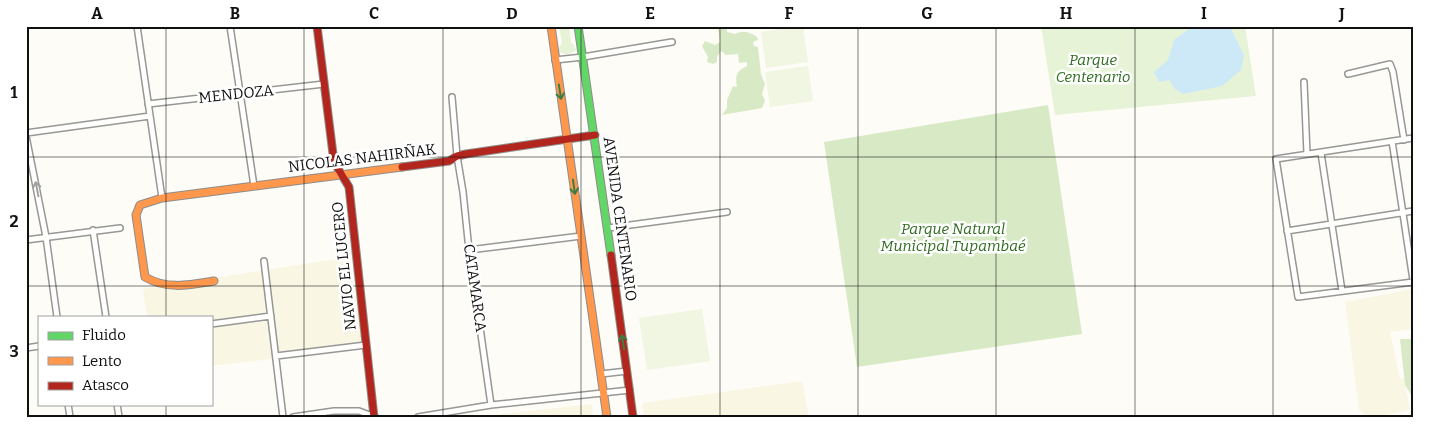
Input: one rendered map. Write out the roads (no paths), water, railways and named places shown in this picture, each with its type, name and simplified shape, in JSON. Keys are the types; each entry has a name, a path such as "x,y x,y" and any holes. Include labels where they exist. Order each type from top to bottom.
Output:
{"street":[{"path":"137,26 162,198"},
{"path":"230,26 254,186"},
{"name":"NAVIO EL LUCERO","path":"317,26 334,162 349,187 375,417"},
{"path":"551,26 607,417"},
{"name":"AVENIDA CENTENARIO","path":"578,26 595,135 633,417"},
{"path":"556,60 672,42"},
{"path":"1348,74 1390,64 1393,72 1404,140"},
{"path":"1304,82 1307,154"},
{"name":"MENDOZA","path":"148,104 324,84"},
{"name":"CATAMARCA","path":"452,97 457,156 464,192 469,250 491,405"},
{"path":"57,316 46,237 26,135 150,116"},
{"name":"NICOLAS NAHIRÑAK","path":"214,281 181,287 154,284 145,277 136,215 140,205 162,198 450,161 457,156 595,135"},
{"path":"1392,141 1413,281 1298,297 1276,159 1321,153 1392,141 1404,140 1413,138"},
{"path":"1321,153 1342,291"},
{"path":"1287,231 1413,211"},
{"path":"608,228 727,212"},
{"path":"26,240 120,228"},
{"path":"93,230 106,316"},
{"path":"469,250 581,236"},
{"path":"264,262 283,417"},
{"path":"212,324 270,316"},
{"path":"276,356 366,345"},
{"path":"601,374 628,372"},
{"path":"418,417 491,405 630,390"},
{"path":"293,417 334,411 359,411 375,417"}],"water":[{"path":"1193,26 1230,27 1244,55 1241,70 1222,86 1183,94 1175,89 1169,80 1159,82 1154,72 1168,60 1174,40"}],"park label":[{"name":"Parque Centenario","path":"1093,68"},
{"name":"Parque Natural Municipal Tupambaé","path":"953,238"}]}
